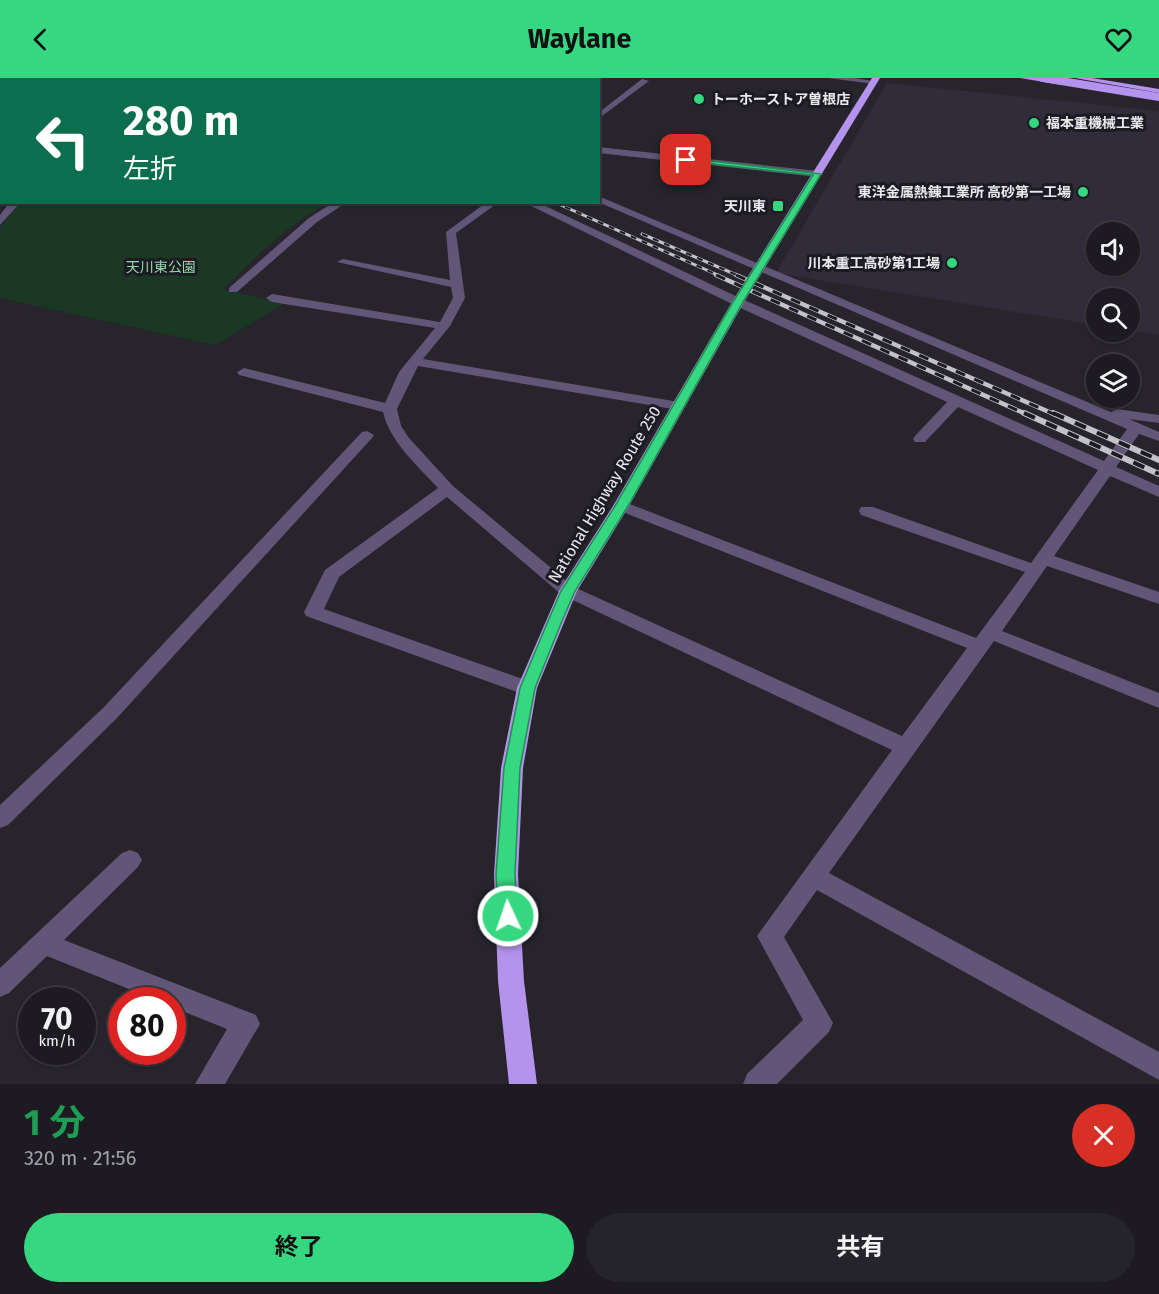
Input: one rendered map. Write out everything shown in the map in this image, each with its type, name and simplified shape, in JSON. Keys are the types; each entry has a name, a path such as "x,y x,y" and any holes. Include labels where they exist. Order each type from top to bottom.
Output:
{"highway":[{"path":"1024,78 1159,97"},
{"path":"1042,78 1159,97"},
{"path":"1078,78 1159,89"},
{"path":"1103,78 1159,89"},
{"name":"National Highway Route 250","path":"523,1084 511,981 506,874 512,768 527,688 568,591 621,506 738,302 875,80"}],"street":[{"path":"832,78 875,80"},
{"path":"600,115 645,81"},
{"path":"610,98 621,99"},
{"path":"600,150 818,174"},
{"path":"600,200 758,269 1159,437"},
{"path":"0,222 14,204"},
{"path":"234,290 314,220 339,204"},
{"path":"491,204 451,232 453,264 459,298 444,326 406,372 390,409 394,426 404,441 447,489 568,591 906,747"},
{"path":"532,204 738,302 1159,492"},
{"path":"343,262 458,285"},
{"path":"272,298 444,326"},
{"path":"415,362 679,406"},
{"path":"244,372 390,409"},
{"path":"920,440 956,402"},
{"path":"1095,410 1159,420"},
{"path":"757,1084 819,1023 770,936 1136,427"},
{"path":"0,819 110,713 367,435"},
{"path":"447,489 332,574 313,612 527,688"},
{"path":"621,506 985,640 1159,701"},
{"path":"867,511 1159,598"},
{"path":"0,985 130,860"},
{"path":"813,876 1159,1067"},
{"path":"43,943 246,1024 209,1084"}],"shaded area":[{"path":"887,83 1159,111 1159,335 1140,332 1140,288 1086,288 1086,323 776,273"}],"green space":[{"name":"天川東公園","path":"19,204 326,204 285,231 223,289 284,304 215,345 0,298 0,228"}],"railway":[{"path":"558,204 720,276"},
{"path":"642,234 739,276"},
{"path":"716,275 1028,415"},
{"path":"736,275 1056,415"},
{"path":"1024,413 1159,474"},
{"path":"1053,413 1159,460"}],"place":[{"name":"トーホーストア曽根店","path":"699,99"},
{"name":"福本重機械工業","path":"1034,123"},
{"name":"東洋金属熱錬工業所 高砂第一工場","path":"1083,192"},
{"name":"天川東","path":"778,206"},
{"name":"川本重工高砂第1工場","path":"952,263"}],"route":[{"path":"508,916 506,874 512,768 527,688 568,591 621,506 738,302 818,174 686,160"}]}
